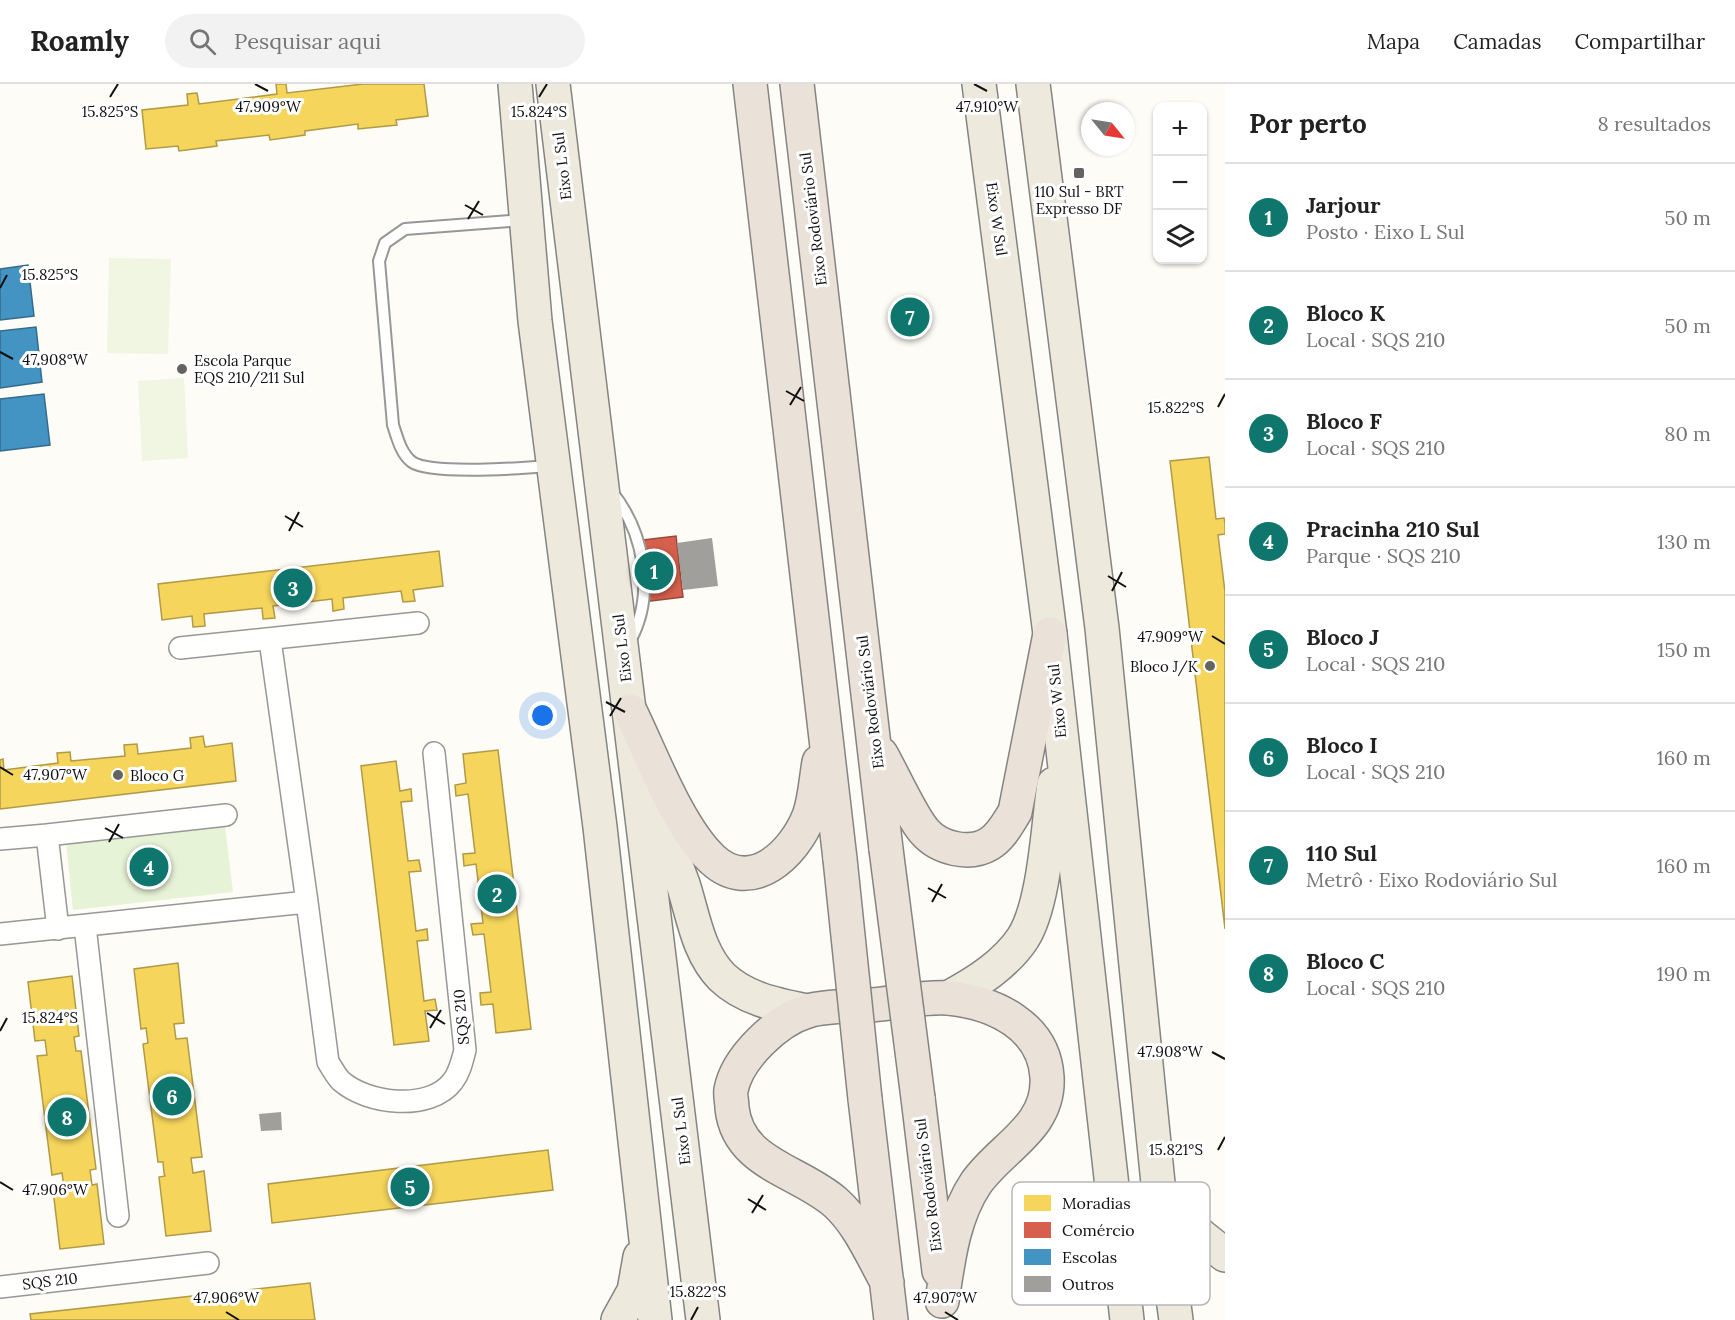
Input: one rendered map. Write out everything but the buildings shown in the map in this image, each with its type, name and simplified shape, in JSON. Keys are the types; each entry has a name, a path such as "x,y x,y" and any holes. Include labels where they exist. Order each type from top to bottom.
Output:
{"highway":[{"path":"750,84 891,1320"},
{"name":"Eixo Rodoviário Sul","path":"797,84 886,849 943,1310"},
{"path":"874,742 924,832 947,847 969,850 989,844 1004,830 1015,812 1050,634"},
{"path":"630,711 694,838 713,861 738,874 764,871 789,851 809,816 825,728"},
{"path":"887,1282 858,1230 836,1203 813,1186 780,1170 750,1151 734,1123 730,1091 742,1062 760,1041 807,1011 948,998 987,1007 1016,1021 1029,1032 1043,1053 1047,1077 1044,1103 1032,1124 1017,1143 994,1161 975,1184 961,1212 949,1255 943,1310"}],"main road":[{"path":"515,84 536,321 600,827 655,1320"},
{"name":"Eixo L Sul","path":"553,84 703,1320"},
{"name":"Eixo W Sul","path":"979,84 1050,634 1111,1182"},
{"path":"1033,84 1102,628 1158,1182"},
{"path":"948,998 986,976 1007,958 1024,936 1036,905 1042,871 1060,732"},
{"path":"638,781 680,875 704,953 723,977 747,994 774,1005 807,1011"},
{"path":"618,1320 634,1291 645,1229"},
{"path":"1210,1243 1225,1255"},
{"name":"Eixo W Sul","path":"1125,1305 1127,1320"},
{"path":"1174,1305 1176,1320"}],"street":[{"path":"180,648 418,623"},
{"name":"SQS 210","path":"270,640 328,1062 340,1080 357,1092 377,1099 417,1100 437,1094 453,1082 461,1067 465,1050 434,753"},
{"path":"0,839 226,815"},
{"path":"47,835 58,929"},
{"path":"0,934 307,902"},
{"path":"85,926 118,1216"},
{"name":"SQS 210","path":"0,1287 208,1263"}],"lane":[{"path":"526,220 405,229 385,243 379,261 393,425 400,445 412,462 432,469 554,466"}],"green space":[{"path":"109,258 171,259 168,354 107,353"},
{"path":"184,378 188,458 142,461 138,381"},
{"path":"225,826 233,892 73,910 66,842"}],"place":[{"name":"110 Sul - BRT Expresso DF","path":"1079,173"},
{"name":"110 Sul","path":"910,317"},
{"name":"Escola Parque EQS 210/211 Sul","path":"182,369"},
{"name":"Jarjour","path":"654,571"},
{"name":"Bloco F","path":"293,588"},
{"name":"Bloco J/K","path":"1210,666"},
{"name":"Bloco G","path":"118,775"},
{"name":"Pracinha 210 Sul","path":"149,867"},
{"name":"Bloco K","path":"497,894"},
{"name":"Bloco I","path":"172,1096"},
{"name":"Bloco C","path":"67,1117"},
{"name":"Bloco J","path":"410,1187"}]}
